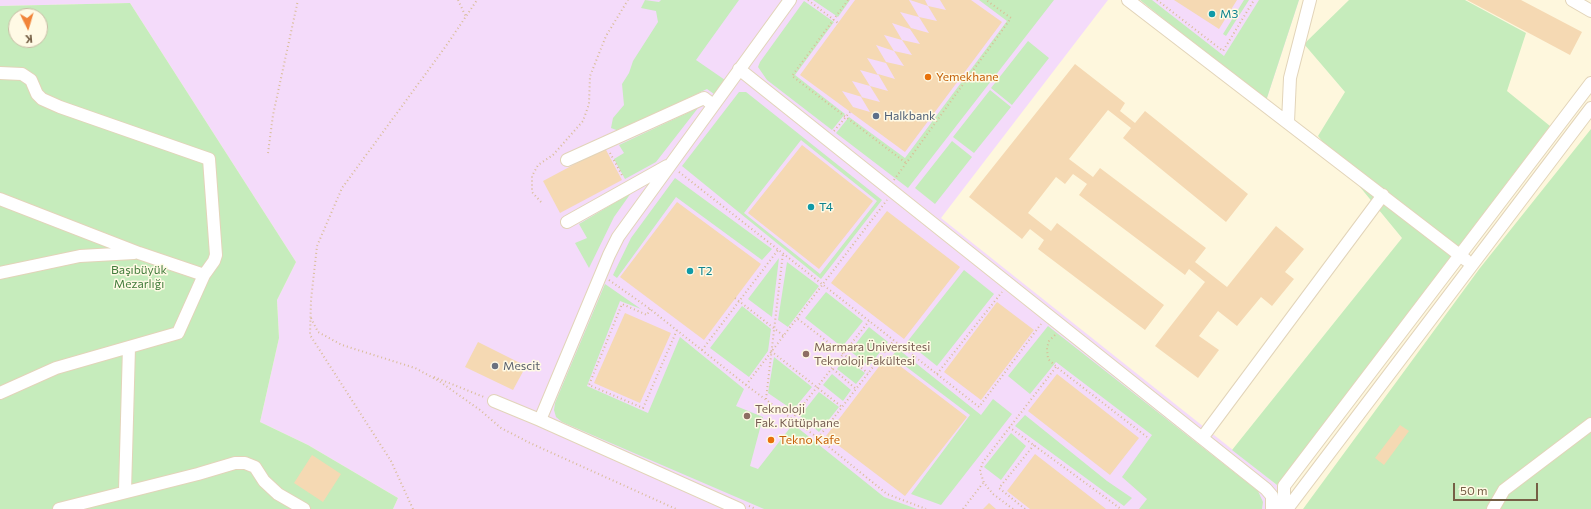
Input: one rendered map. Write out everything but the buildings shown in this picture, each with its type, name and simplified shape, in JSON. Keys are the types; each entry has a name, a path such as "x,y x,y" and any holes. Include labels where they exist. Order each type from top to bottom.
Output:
{"lane":[{"path":"540,420 618,237 672,167 713,105 790,0"},
{"path":"1128,0 1383,195 1473,266"},
{"path":"1288,122 1290,78 1310,0"},
{"path":"1572,0 1591,11"},
{"path":"739,69 1266,489 1272,496 1272,509"},
{"path":"0,73 22,74 31,80 37,94 42,99 60,107 209,158 216,255 204,275 178,333 56,368 0,393"},
{"path":"1286,509 1284,486 1591,83"},
{"path":"567,160 704,98 713,105"},
{"path":"1286,509 1473,266 1591,108"},
{"path":"567,222 628,187 672,167"},
{"path":"1202,438 1383,195"},
{"path":"0,199 140,253 204,275"},
{"path":"0,273 80,256 140,253"},
{"path":"125,491 129,347"},
{"path":"494,401 740,506"},
{"path":"1493,509 1504,490 1591,424"},
{"path":"59,509 125,491 198,474 235,463 245,463 255,468 264,481 278,494 304,509"}],"path":[{"path":"268,153 274,115 298,0"},
{"path":"458,0 466,17"},
{"path":"413,509 391,462 310,335 310,317 317,246 342,188 477,0"},
{"path":"541,202 532,192 532,176 538,164 553,155 583,121 589,104 590,76 606,36 628,0"},
{"path":"808,0 838,23"},
{"path":"848,0 792,76 906,163"},
{"path":"893,180 1012,18 986,0"},
{"path":"1157,0 1222,51 1254,0"},
{"path":"832,134 850,112"},
{"path":"604,143 628,187"},
{"path":"672,167 979,407 1044,321"},
{"path":"746,385 824,285 888,199"},
{"path":"702,350 778,250"},
{"path":"766,399 783,254"},
{"path":"601,275 650,309 746,385 818,438 887,494 926,509"},
{"path":"937,374 1004,290"},
{"path":"735,298 784,336"},
{"path":"650,309 647,315 622,304 589,385 643,408 677,330"},
{"path":"310,317 318,332 342,344 415,368 480,410 501,428 530,443 676,509"},
{"path":"798,318 868,373"},
{"path":"792,419 869,321"},
{"path":"1062,326 1050,341 1047,348 1048,359 1056,367 1147,437"},
{"path":"818,438 894,340"},
{"path":"771,351 842,407"},
{"path":"1013,509 993,494 984,483 980,471 983,462 1056,367"},
{"path":"832,368 856,389"},
{"path":"426,374 494,401"},
{"path":"1009,427 1121,509"},
{"path":"1025,509 999,488 1034,446"},
{"path":"963,509 984,483"},
{"path":"740,506 756,509"}],"shaded area":[{"path":"0,0 1108,0 941,218 1277,485 1279,509 393,509 398,498 308,445 260,422 279,338 277,300 296,262 130,3 0,6"},
{"path":"1140,0 1299,0 1266,101"}],"green space":[{"path":"645,0 659,2 661,0 739,0 696,60 725,80 714,94 707,89 619,131 611,128 613,118 624,105 622,84 629,73 633,61 658,22 656,11 641,8"},
{"path":"813,0 850,0 838,17"},
{"path":"979,0 1054,0 908,188 836,133 849,117 905,158 1007,21"},
{"path":"1140,0 1152,0 1224,56 1259,0 1299,0 1266,101"},
{"path":"1244,0 1249,0 1226,36 1223,34"},
{"path":"1349,0 1465,0 1526,33 1507,91 1550,126 1277,485 1232,450 1402,238 1318,136 1345,92 1304,44"},
{"path":"804,1 834,22 795,75 845,114 832,130 767,80 758,67 760,62"},
{"name":"Başıbüyük Mezarlığı","path":"130,3 296,262 277,300 279,338 260,422 308,445 398,498 393,509 0,509 0,6"},
{"path":"1028,41 1049,58 1012,105 991,88"},
{"path":"990,90 1011,107 974,153 953,137"},
{"path":"739,92 746,92 882,200 821,279 682,166","holes":["801,140 877,201 820,274 744,213"]},
{"path":"698,108 656,162 625,179 614,159 624,153 619,145"},
{"path":"1591,129 1591,509 1303,509 1480,268"},
{"path":"952,141 972,157 935,204 915,188"},
{"path":"675,178 772,249 762,260 676,197 617,278 613,275 631,238"},
{"path":"631,193 614,217 589,268 575,243 587,238 579,224"},
{"path":"779,258 772,317 748,299"},
{"path":"787,262 819,286 788,327 778,320"},
{"path":"964,270 994,294 937,366 907,342"},
{"path":"605,284 641,309 620,301 587,386 648,413 680,337 744,389 736,406 763,417 750,466 758,469 793,424 884,497 917,509 764,509 562,422 556,417 554,410 555,403"},
{"path":"826,292 863,321 842,347 805,318"},
{"path":"742,306 771,329 768,351 749,377 710,348"},
{"path":"1048,326 1258,491 1263,502 1262,509 1139,509 1147,499 1122,477 1152,435 1056,362 1030,394 1008,376"},
{"path":"869,327 888,342 869,366 850,351"},
{"path":"898,349 981,415 993,399 1012,414 941,505 911,494 970,415 892,356"},
{"path":"774,357 812,387 793,410 768,393"},
{"path":"845,358 865,373 856,384 837,369"},
{"path":"832,374 851,390 843,401 823,385"},
{"path":"819,392 839,407 819,432 800,416"},
{"path":"1025,415 1107,481 1132,498 1124,506 1015,426"},
{"path":"1011,433 1026,446 1001,480 984,467"}],"place":[{"name":"M3","path":"1212,14"},
{"name":"Yemekhane","path":"928,77"},
{"name":"Halkbank","path":"876,116"},
{"name":"T4","path":"811,207"},
{"name":"T2","path":"690,271"},
{"name":"Marmara Üniversitesi Teknoloji Fakültesi","path":"806,354"},
{"name":"Mescit","path":"495,366"},
{"name":"Teknoloji Fak. Kütüphane","path":"747,416"},
{"name":"Tekno Kafe","path":"771,440"}]}
